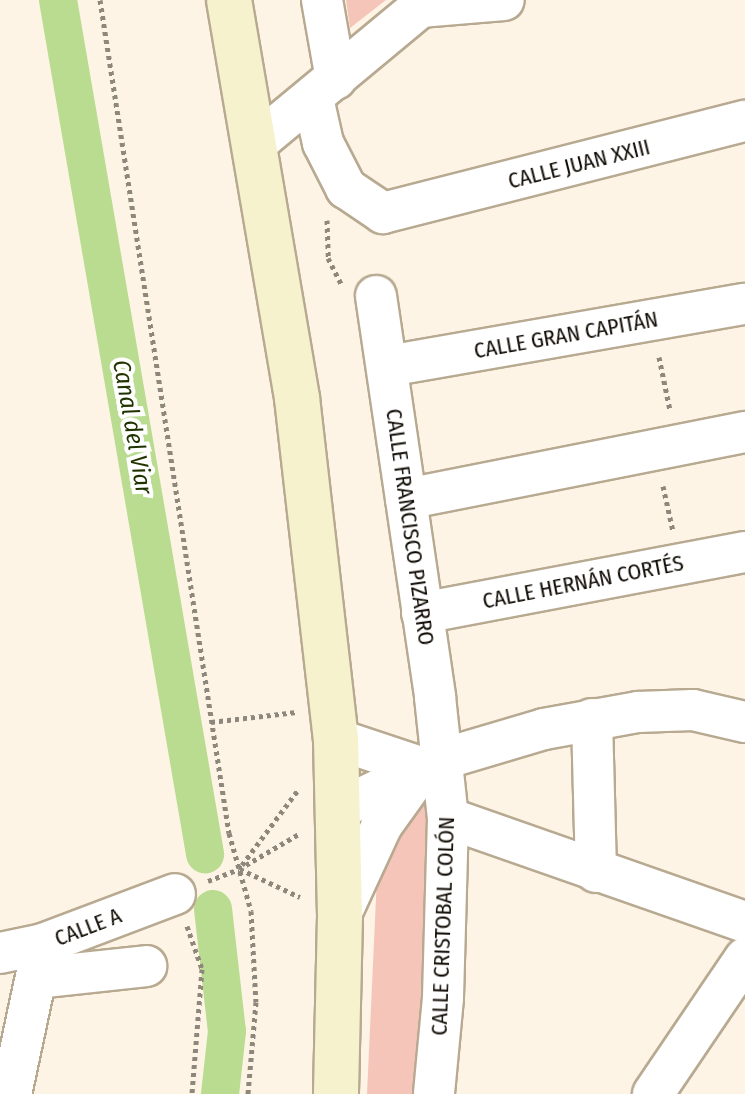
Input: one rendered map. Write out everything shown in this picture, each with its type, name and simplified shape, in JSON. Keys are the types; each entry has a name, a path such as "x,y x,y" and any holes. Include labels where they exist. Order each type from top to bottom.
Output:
{"main road":[{"path":"229,0 297,398 322,725 339,809 336,1094"}],"street":[{"path":"322,0 323,143 346,188"},
{"path":"254,145 325,89 424,3 504,0"},
{"name":"CALLE JUAN XXIII","path":"346,188 383,213 745,121"},
{"name":"CALLE FRANCISCO PIZARRO","path":"376,296 422,613 433,763"},
{"name":"CALLE GRAN CAPITÁN","path":"388,366 745,304"},
{"path":"406,499 745,432"},
{"name":"CALLE HERNÁN CORTÉS","path":"422,613 745,552"},
{"path":"339,809 433,763 592,719 693,710 745,722"},
{"path":"592,719 596,872"},
{"path":"322,725 433,763"},
{"path":"340,916 382,825 433,763"},
{"name":"CALLE CRISTOBAL COLÓN","path":"433,763 448,818 443,998 434,1094"},
{"path":"448,818 745,922"},
{"name":"CALLE A","path":"40,961 175,894"},
{"name":"CALLE A","path":"0,953 40,961 146,966"},
{"path":"653,1094 745,958"},
{"path":"11,1094 40,961"}],"path":[{"path":"100,0 229,833 251,911 256,1002 248,1094"},
{"path":"346,188 328,211 328,258 335,277 348,293 376,296"},
{"path":"652,320 680,563"},
{"path":"211,722 322,725"},
{"path":"239,869 301,786"},
{"path":"239,869 339,809"},
{"path":"239,869 340,916"},
{"path":"175,894 202,969 192,1094"}],"shaded area":[{"path":"346,0 386,0 350,28"},
{"path":"438,795 417,1094 367,1094 378,855 410,803"}],"waterway":[{"name":"Canal del Viar","path":"58,0 205,854"},
{"name":"Canal del Viar","path":"213,909 227,1031 220,1094"}]}
